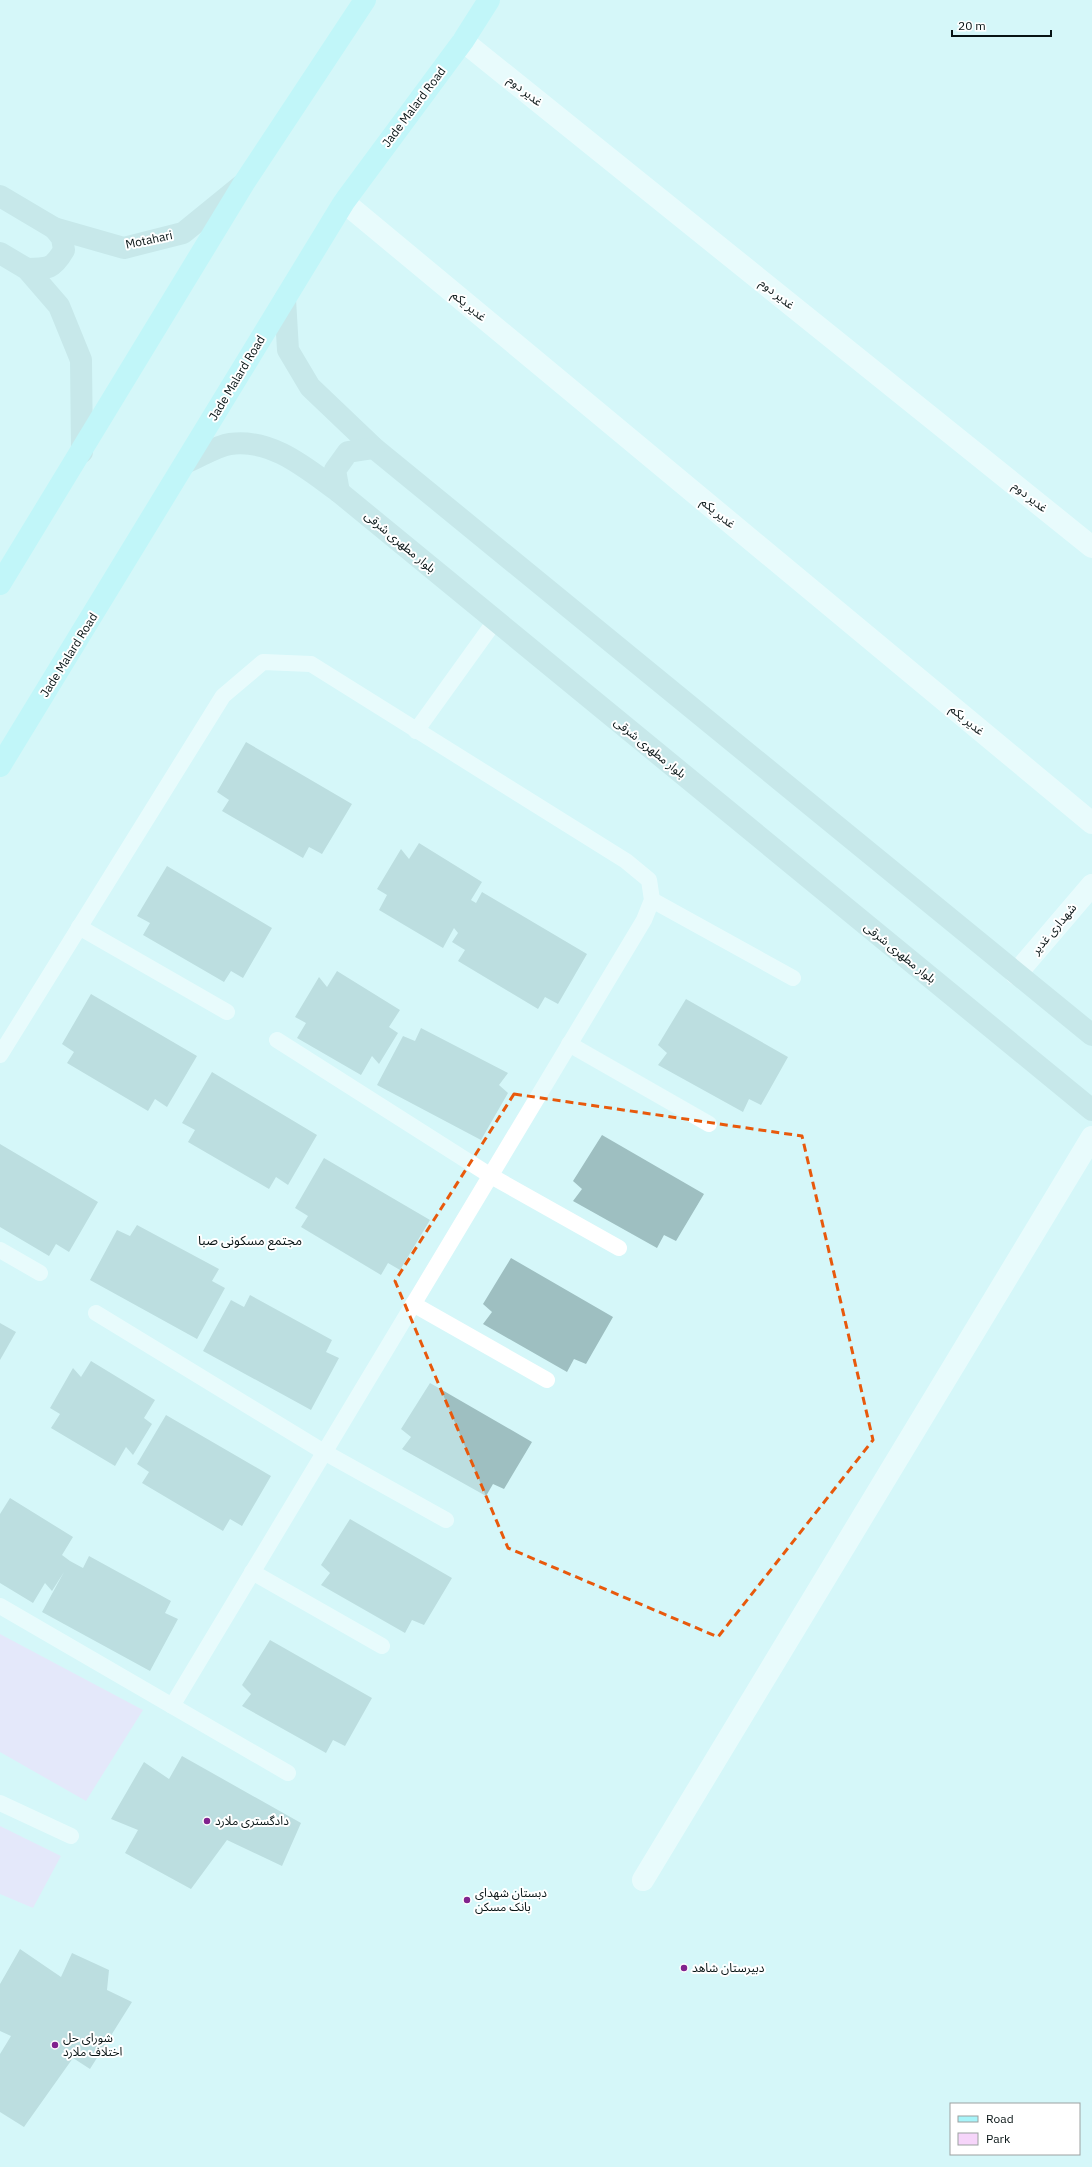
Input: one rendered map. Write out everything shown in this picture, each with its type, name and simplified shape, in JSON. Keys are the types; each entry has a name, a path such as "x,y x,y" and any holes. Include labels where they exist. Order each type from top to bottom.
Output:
{"main road":[{"path":"0,584 82,452 244,183 365,0"},
{"name":"Jade Malard Road","path":"0,766 187,462 344,202 463,42 489,0"},
{"name":"Motahari","path":"0,196 54,228 124,248 183,233 244,183"},
{"path":"27,270 47,269 57,262 64,250 62,238 54,228"},
{"path":"0,253 27,270 59,306 81,360 82,452"},
{"path":"285,299 288,350 310,387 374,448 1092,1035"},
{"name":"بلوار مطهری شرقی","path":"187,462 228,444 252,443 289,456 339,492 1092,1110"},
{"path":"339,492 334,470 348,452 374,448"}],"street":[{"name":"غدیر دوم","path":"463,42 1092,547"},
{"name":"غدیر یکم","path":"344,202 1092,823"},
{"name":"شهداری غدیر","path":"1016,974 1092,885"},
{"path":"643,1880 1092,1137"}],"lane":[{"path":"416,731 495,621"},
{"path":"0,1055 223,696 263,662 311,664 626,861 649,880 652,900 644,920 172,1706"},
{"path":"652,900 793,978"},
{"path":"80,928 227,1012"},
{"path":"277,1040 491,1176 618,1248"},
{"path":"569,1044 709,1124"},
{"path":"0,1250 40,1273"},
{"path":"413,1304 547,1380"},
{"path":"96,1313 324,1452 446,1520"},
{"path":"252,1572 382,1646"},
{"path":"0,1606 288,1773"},
{"path":"0,1803 71,1836"}],"highlighted area":[{"path":"514,1094 802,1136 873,1440 718,1637 508,1548 395,1281"}],"green space":[{"path":"0,1634 143,1710 86,1801 0,1752"},
{"path":"0,1826 61,1856 33,1908 0,1894"}],"building":[{"path":"246,742 352,804 322,854 309,847 303,858 222,811 229,800 217,792"},
{"path":"419,843 482,882 471,900 476,903 482,892 587,954 558,1004 545,997 538,1009 458,961 465,950 452,942 458,933 454,928 443,948 379,910 387,895 377,889 401,849 409,859"},
{"path":"167,866 272,928 243,978 231,971 224,982 143,935 150,923 137,916"},
{"path":"337,971 400,1010 389,1027 398,1033 379,1064 372,1056 361,1075 297,1038 306,1023 295,1017 319,977 327,987"},
{"path":"91,994 197,1056 167,1107 155,1099 148,1111 67,1063 74,1052 62,1044"},
{"path":"686,999 788,1057 761,1105 749,1099 743,1112 658,1065 667,1053 658,1045"},
{"path":"421,1028 508,1073 499,1085 508,1093 481,1140 377,1085 403,1036 415,1041"},
{"path":"212,1072 317,1135 288,1185 276,1177 269,1189 188,1142 195,1130 182,1123"},
{"path":"602,1135 704,1194 676,1241 664,1235 657,1248 573,1201 582,1189 573,1181"},
{"path":"0,1144 98,1202 69,1252 56,1244 49,1256 0,1227"},
{"path":"324,1158 430,1220 400,1270 388,1263 381,1275 301,1227 308,1216 295,1208"},
{"path":"137,1225 219,1269 212,1281 225,1288 197,1339 90,1280 117,1230 130,1236"},
{"path":"511,1258 613,1317 586,1364 574,1359 567,1372 483,1324 492,1312 483,1304"},
{"path":"250,1295 332,1340 326,1352 339,1358 311,1410 203,1351 231,1300 244,1307"},
{"path":"0,1323 16,1332 0,1360"},
{"path":"91,1361 155,1400 144,1418 152,1424 133,1455 126,1447 115,1466 51,1428 60,1414 50,1408 73,1368 81,1377"},
{"path":"430,1383 532,1442 504,1489 493,1484 486,1496 402,1449 411,1437 401,1429"},
{"path":"166,1415 271,1476 242,1526 230,1519 223,1531 142,1483 149,1472 137,1464"},
{"path":"10,1498 73,1537 62,1555 70,1561 83,1568 89,1556 171,1601 165,1613 178,1619 150,1671 42,1612 64,1572 52,1591 45,1583 33,1603 0,1583 0,1514"},
{"path":"350,1519 452,1578 424,1625 412,1620 405,1633 321,1585 330,1573 321,1565"},
{"path":"270,1640 372,1698 345,1746 333,1740 326,1753 242,1706 251,1694 242,1685"},
{"name":"دادگستری ملارد","path":"182,1756 301,1823 282,1866 227,1840 191,1889 125,1853 138,1830 111,1819 144,1762 169,1779"},
{"name":"شورای حل اختلاف ملارد","path":"20,1949 61,1977 72,1953 109,1970 107,1990 132,2002 90,2069 73,2058 24,2127 0,2112 0,2054 11,2036 0,2031 0,1984"}],"place":[{"name":"دادگستری ملارد","path":"207,1821"},
{"name":"دبستان شهدای بانک مسکن","path":"467,1900"},
{"name":"دبیرستان شاهد","path":"684,1968"},
{"name":"شورای حل اختلاف ملارد","path":"55,2045"}],"district":[{"name":"مجتمع مسکونی صبا","path":"250,1240"}]}
